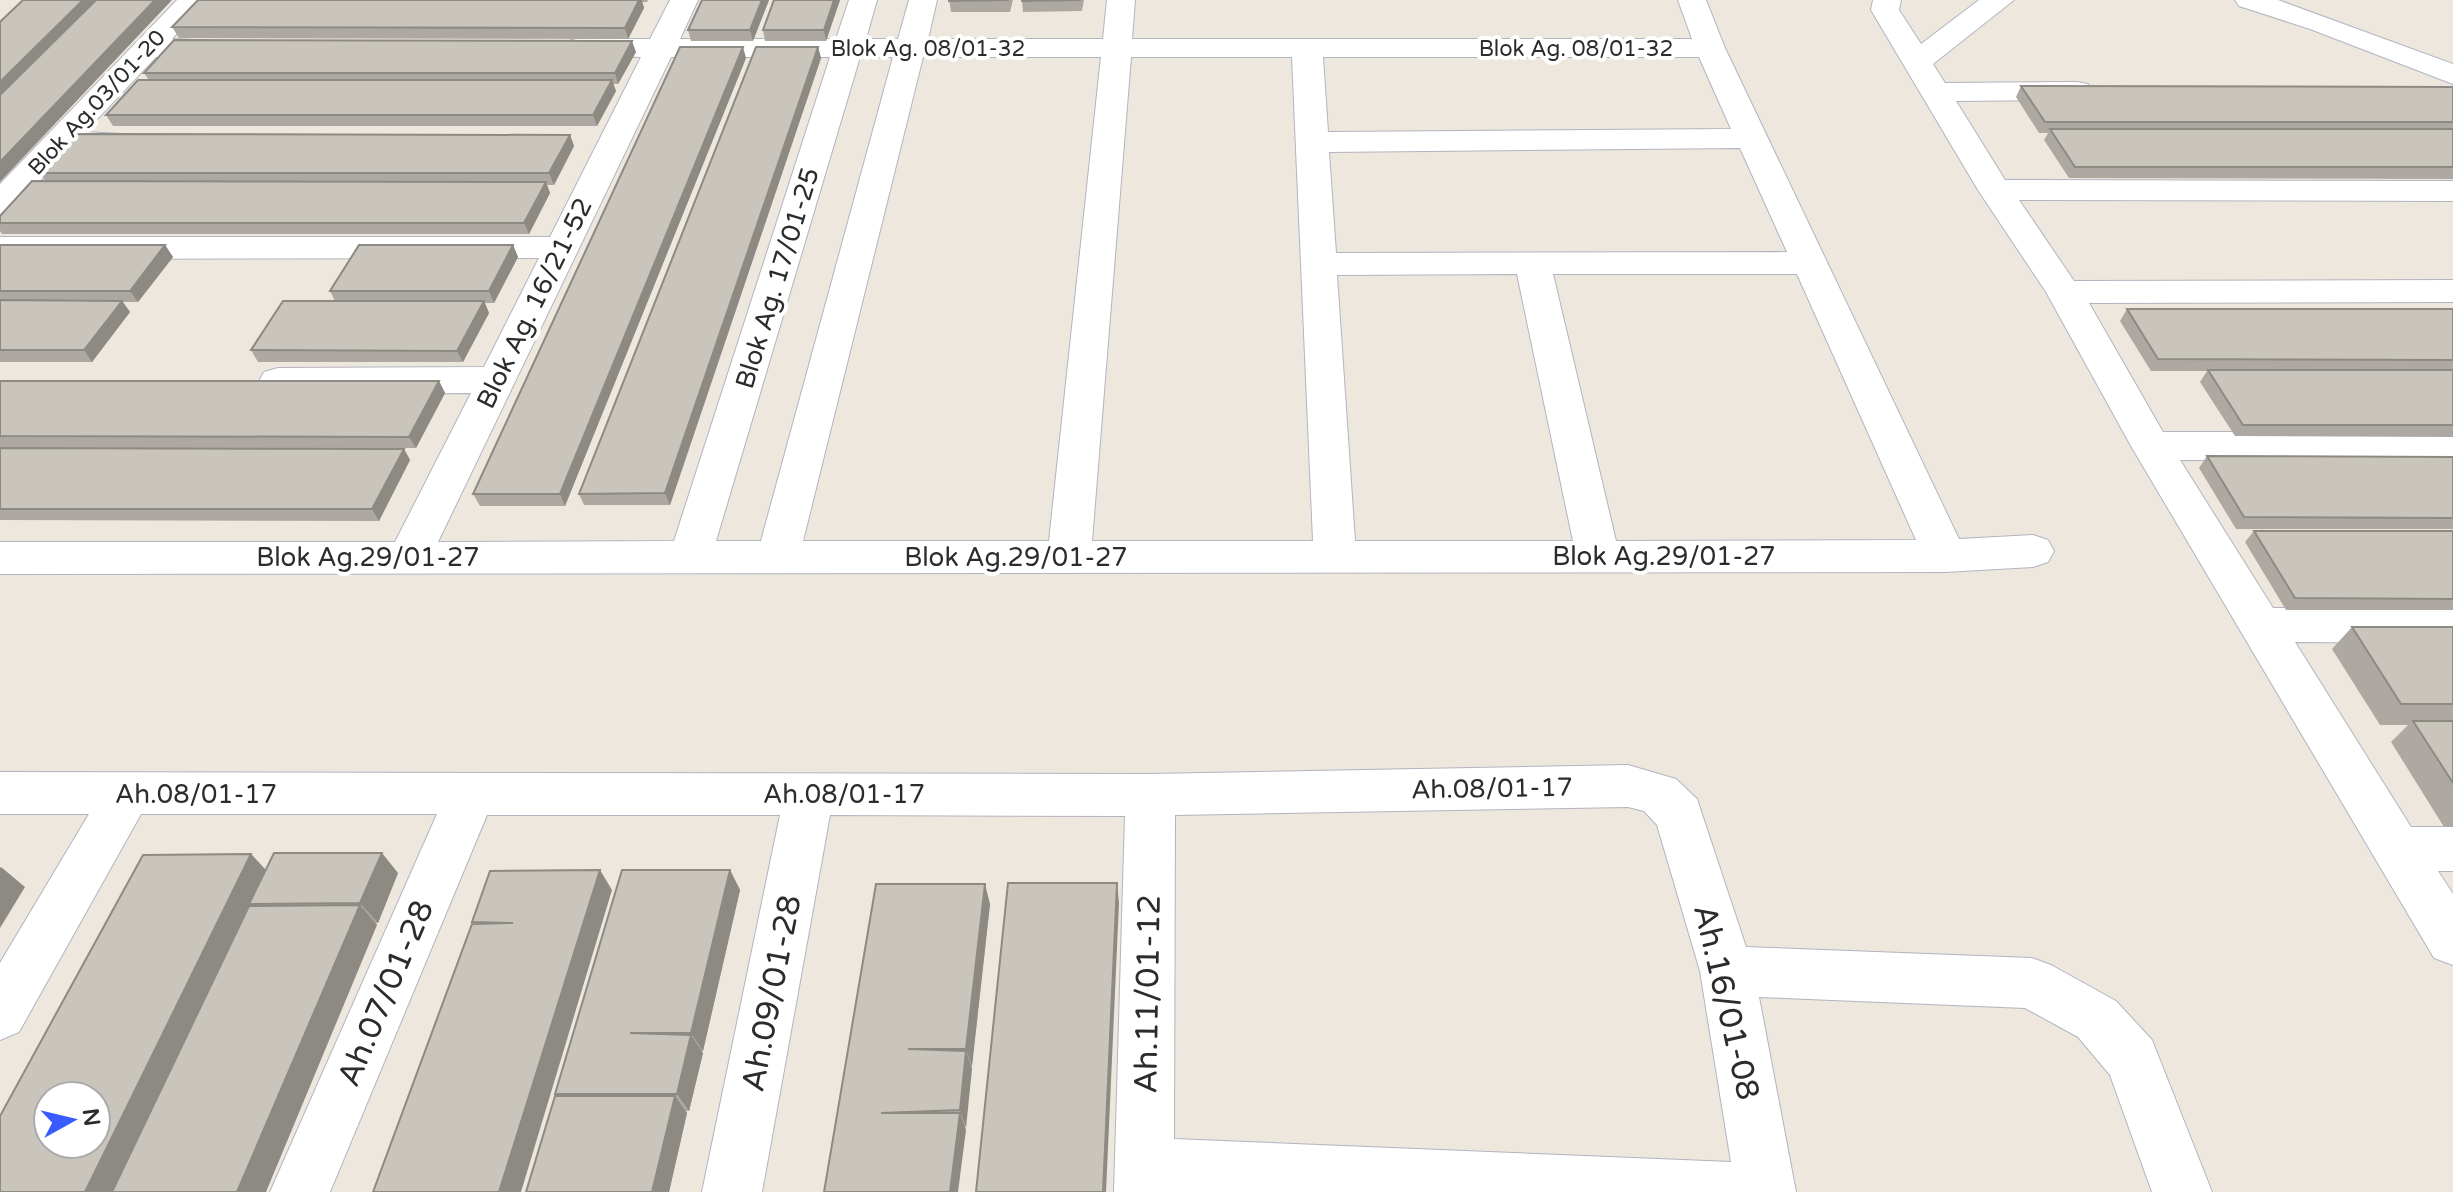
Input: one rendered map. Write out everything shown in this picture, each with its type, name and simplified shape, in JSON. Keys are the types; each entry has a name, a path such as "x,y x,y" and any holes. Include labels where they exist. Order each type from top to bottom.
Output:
{"street":[{"name":"Blok Ag.03/01-20","path":"0,204 193,0"},
{"name":"Blok Ag. 16/21-52","path":"409,557 562,247 599,141 660,48 684,0"},
{"name":"Blok Ag. 17/01-25","path":"690,557 863,0"},
{"path":"778,557 923,0"},
{"path":"1069,557 1121,0"},
{"path":"1692,0 1710,48 1945,556"},
{"path":"1887,0 1885,10 1995,190 2064,292 2151,446 2453,941"},
{"path":"1926,77 1979,12 2000,0"},
{"path":"2249,0 2320,23 2453,75"},
{"path":"147,48 256,48"},
{"name":"Blok Ag. 08/01-32","path":"551,48 1710,48"},
{"path":"1307,48 1335,556"},
{"path":"1926,77 2108,91"},
{"path":"2406,88 2453,87"},
{"path":"1312,142 1752,138"},
{"path":"59,142 154,141"},
{"path":"1995,190 2453,191"},
{"path":"0,248 562,247"},
{"path":"1319,264 1810,263"},
{"path":"1533,264 1598,556"},
{"path":"2064,292 2453,291"},
{"path":"240,381 496,380"},
{"path":"2151,446 2453,446"},
{"name":"Blok Ag.29/01-27","path":"0,558 1945,556 2033,551"},
{"path":"2260,625 2453,626"},
{"name":"Ah.08/01-17","path":"0,793 1150,795 1628,786 1659,794 1679,814"},
{"path":"0,1014 127,793"},
{"name":"Ah.07/01-28","path":"300,1192 471,794"},
{"name":"Ah.09/01-28","path":"732,1192 809,794"},
{"name":"Ah.11/01-12","path":"1144,1180 1150,795"},
{"name":"Ah.16/01-08","path":"1679,814 1727,971 1766,1192"},
{"path":"2397,849 2453,849"},
{"path":"1727,971 2032,983 2097,1019 2132,1059 2182,1192"},
{"path":"1144,1180 1732,1192"}],"building":[{"path":"23,0 83,0 0,82 0,22"},
{"path":"96,0 155,0 0,162 0,95"},
{"path":"198,0 639,0 625,28 172,27"},
{"path":"702,0 762,0 750,30 688,30"},
{"path":"774,0 834,0 824,30 763,30"},
{"path":"174,40 632,41 615,73 144,73"},
{"path":"680,47 743,47 560,494 473,494"},
{"path":"756,47 818,47 665,493 579,494"},
{"path":"138,80 612,80 593,115 106,115"},
{"path":"2021,86 2453,87 2453,122 2045,122"},
{"path":"2050,129 2453,129 2453,167 2075,167"},
{"path":"75,134 570,135 549,173 40,173"},
{"path":"32,181 546,182 524,223 0,223 0,216"},
{"path":"0,245 165,245 130,291 0,291"},
{"path":"359,245 513,245 489,291 330,291"},
{"path":"0,300 122,301 84,350 0,350"},
{"path":"283,301 484,301 457,351 251,350"},
{"path":"2127,309 2453,309 2453,360 2158,359"},
{"path":"2208,370 2453,370 2453,425 2243,425"},
{"path":"0,381 439,381 409,437 0,436"},
{"path":"0,448 404,449 372,509 0,509"},
{"path":"2207,456 2453,457 2453,518 2244,517"},
{"path":"2254,531 2453,531 2453,599 2295,598"},
{"path":"2352,627 2453,627 2453,704 2401,704"},
{"path":"2413,721 2453,721 2453,783"},
{"path":"274,853 382,853 360,903 249,904"},
{"path":"251,854 112,1137 112,1080 32,1080 32,1160 101,1160 85,1192 0,1192 0,1116 143,855"},
{"path":"600,870 499,1192 373,1192 472,924 513,923 472,922 490,871"},
{"path":"622,870 730,870 691,1033 630,1033 691,1035 677,1094 555,1094"},
{"path":"1008,883 1117,883 1103,1192 976,1192"},
{"path":"876,884 985,884 966,1049 908,1049 966,1051 960,1110 881,1113 960,1113 950,1192 824,1192"},
{"path":"360,905 237,1192 112,1192 249,906"},
{"path":"555,1096 675,1096 652,1192 526,1192"}]}
